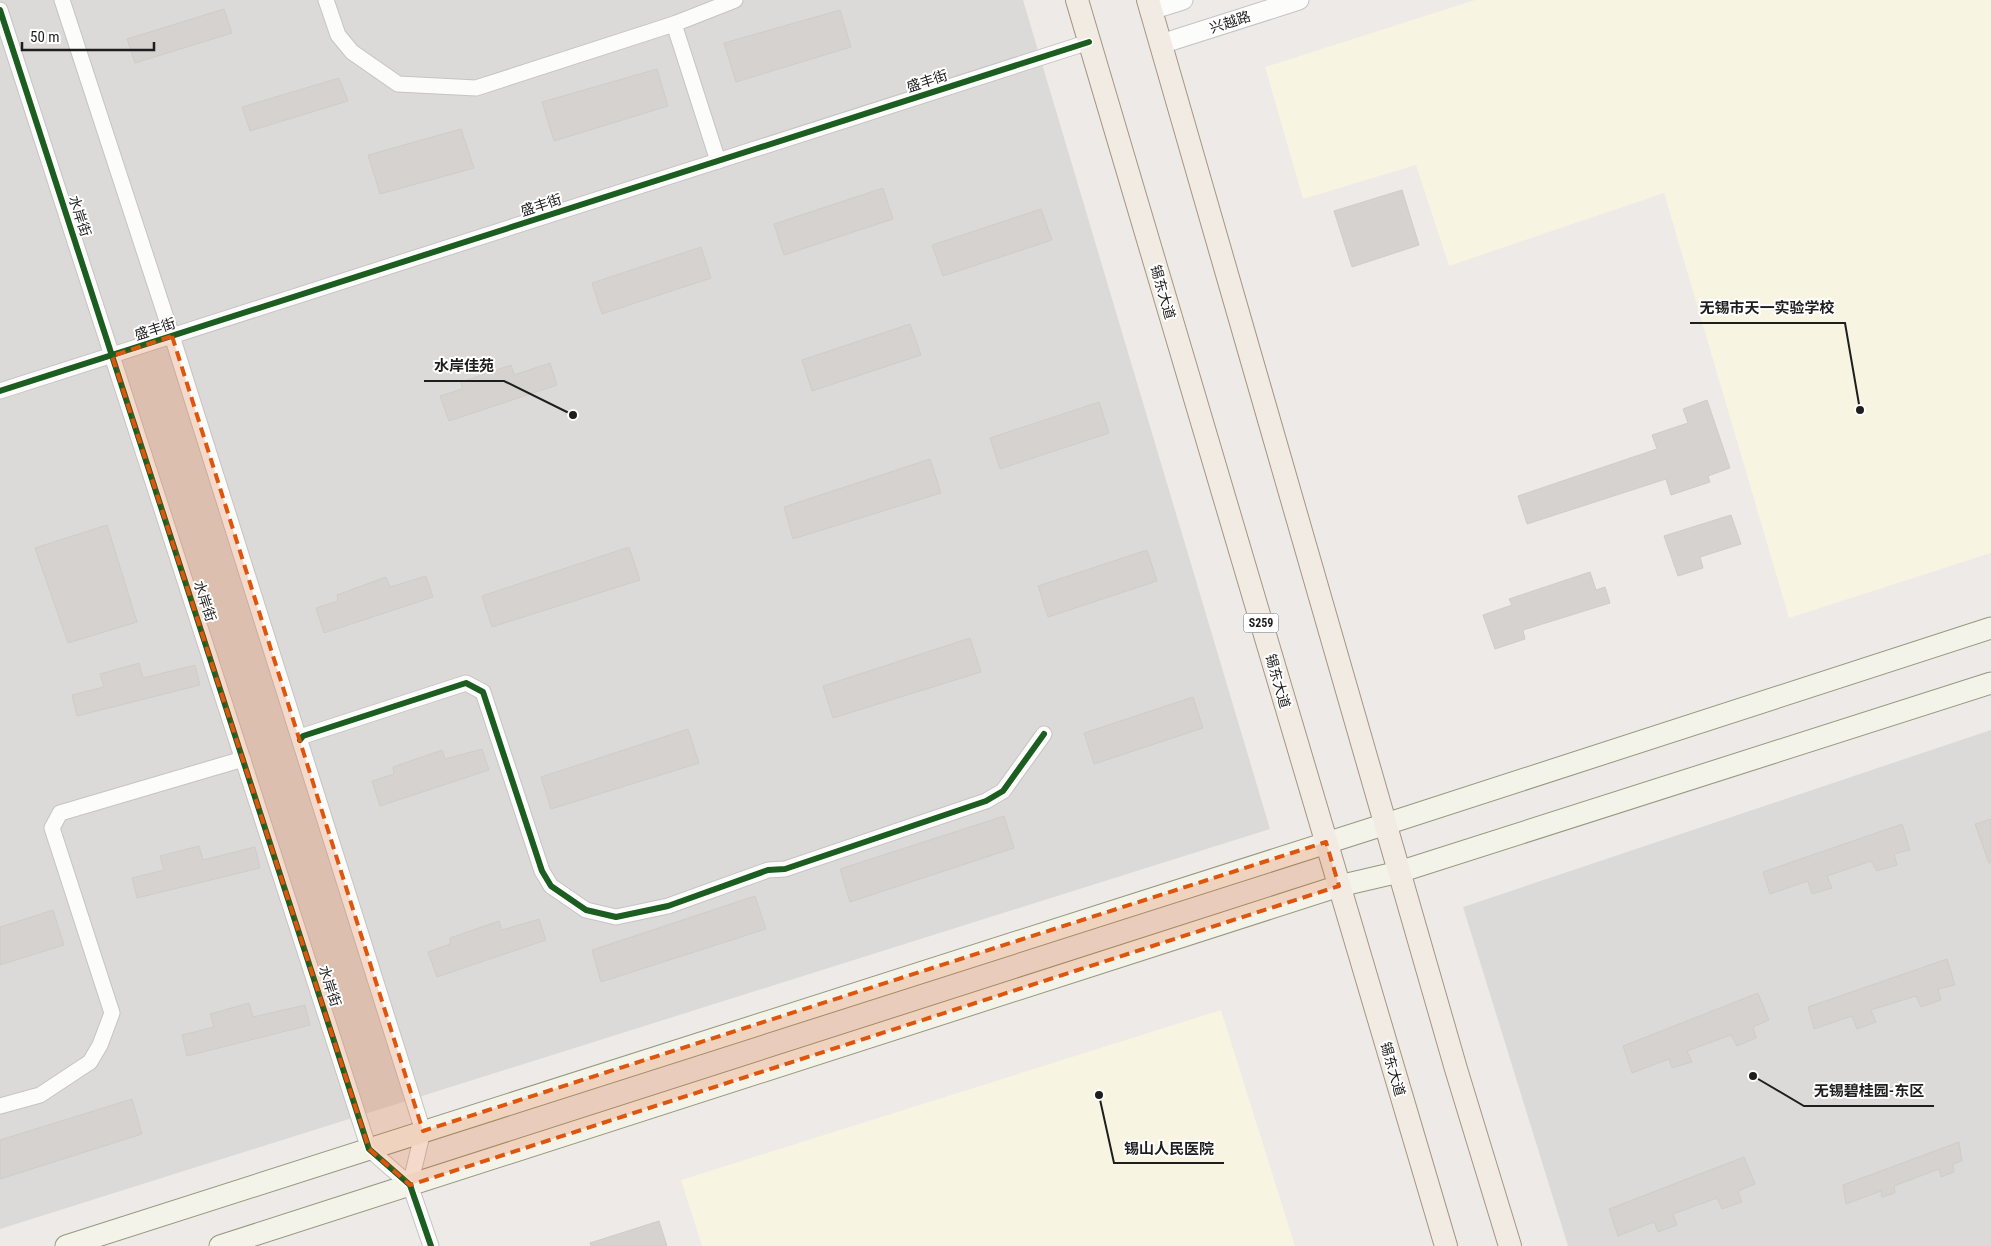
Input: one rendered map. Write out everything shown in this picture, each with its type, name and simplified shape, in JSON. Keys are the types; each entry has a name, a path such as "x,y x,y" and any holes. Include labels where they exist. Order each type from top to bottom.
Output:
{"main road":[{"name":"锡东大道","path":"1077,0 1446,1246"},
{"path":"1150,5 1399,872 1510,1246"},
{"path":"66,1246 1386,824 1991,628"},
{"path":"220,1246 1339,886 1399,872 1991,683"}],"street":[{"path":"62,0 172,336 423,1131 410,1185 430,1246"},
{"path":"326,0 338,35 352,52 398,84 476,88 674,24 734,0"},
{"path":"1150,5 1183,0"},
{"name":"兴越路","path":"1161,44 1299,0"},
{"name":"水岸街","path":"0,10 369,1148 410,1185"},
{"path":"674,24 718,161"},
{"name":"盛丰街","path":"0,392 1089,42"},
{"path":"300,740 303,736 466,683 484,692 542,871 551,886 586,910 616,917 668,906 768,870 785,869 986,801 1002,791 1044,734"},
{"path":"0,1106 40,1095 90,1062 100,1045 112,1013 52,828 60,813 243,759"}],"highlighted area":[{"path":"172,336 423,1131 1326,842 1339,886 410,1185 369,1149 112,356"}],"shaded area":[{"path":"0,0 1023,0 1270,829 0,1229"},
{"path":"1475,0 1991,0 1991,553 1789,618 1664,193 1449,266 1416,165 1303,199 1265,67"},
{"path":"1991,730 1991,1246 1568,1246 1463,907"},
{"path":"1221,1010 1295,1246 702,1246 681,1180"}],"building":[{"path":"224,9 232,33 135,63 127,39"},
{"path":"840,10 851,47 736,82 724,43"},
{"path":"657,69 668,106 554,141 542,102"},
{"path":"339,78 348,101 250,131 242,107"},
{"path":"461,129 474,168 380,194 368,155"},
{"path":"883,188 893,219 784,255 774,224"},
{"path":"1402,190 1419,245 1352,267 1334,211"},
{"path":"1041,209 1052,240 943,276 932,245"},
{"path":"701,247 711,278 602,314 592,283"},
{"path":"910,324 921,355 812,391 802,360"},
{"path":"550,363 557,385 449,421 440,396 462,389 461,382 511,365 514,375"},
{"path":"1707,400 1730,468 1708,476 1710,482 1671,495 1666,479 1527,524 1518,496 1657,449 1652,435 1688,423 1683,409"},
{"path":"1099,402 1109,433 1000,469 990,438"},
{"path":"930,459 941,493 793,539 784,507"},
{"path":"1731,515 1741,544 1700,557 1703,568 1678,576 1664,536"},
{"path":"107,525 137,622 68,643 35,548"},
{"path":"629,547 640,580 492,627 482,596"},
{"path":"1147,550 1157,581 1048,617 1038,586"},
{"path":"1590,572 1596,590 1605,587 1610,603 1523,630 1525,639 1495,649 1483,615 1512,605 1509,599"},
{"path":"426,576 433,597 324,633 316,608 338,601 337,595 386,577 390,587"},
{"path":"970,638 981,672 833,718 823,686"},
{"path":"139,663 143,678 195,665 200,685 77,716 72,695 104,687 100,674"},
{"path":"1193,697 1203,728 1094,764 1084,733"},
{"path":"688,729 699,763 551,809 541,777"},
{"path":"482,749 489,770 380,806 372,781 394,774 393,767 442,750 445,759"},
{"path":"1004,816 1014,848 850,902 840,869"},
{"path":"1991,819 1991,863 1989,863 1975,824"},
{"path":"1902,824 1910,850 1894,854 1897,865 1877,871 1871,861 1827,876 1832,888 1812,894 1808,881 1770,894 1763,872"},
{"path":"199,846 203,860 255,847 260,868 137,898 132,878 164,870 160,856"},
{"path":"755,896 766,929 601,982 592,950"},
{"path":"53,910 64,945 0,965 0,927"},
{"path":"539,919 546,940 437,977 428,952 450,944 450,938 499,921 502,930"},
{"path":"1947,959 1955,985 1938,989 1941,1000 1921,1007 1916,996 1871,1010 1876,1022 1857,1029 1852,1016 1814,1029 1808,1007"},
{"path":"1758,993 1769,1020 1753,1027 1756,1038 1737,1046 1731,1035 1687,1051 1692,1062 1672,1068 1669,1059 1632,1073 1623,1046"},
{"path":"249,1003 253,1017 305,1005 310,1025 187,1056 182,1035 214,1027 210,1014"},
{"path":"132,1099 142,1134 0,1179 0,1140"},
{"path":"1959,1142 1962,1161 1953,1164 1954,1172 1941,1177 1939,1169 1894,1186 1895,1193 1882,1197 1881,1191 1846,1204 1843,1185"},
{"path":"1744,1157 1755,1184 1738,1191 1742,1202 1722,1209 1717,1198 1673,1214 1677,1225 1658,1232 1654,1222 1618,1236 1609,1209"},
{"path":"659,1221 667,1246 591,1246 590,1243"}],"cycle path":[{"path":"0,10 369,1149 410,1185 431,1246"},
{"path":"0,391 1089,42"},
{"path":"300,740 303,736 466,683 483,692 542,871 551,886 586,910 616,917 668,906 768,870 785,869 986,801 1003,791 1044,734"}],"place":[{"name":"无锡市天一实验学校","path":"1860,410"},
{"name":"水岸佳苑","path":"573,415"},
{"name":"无锡碧桂园-东区","path":"1753,1076"},
{"name":"锡山人民医院","path":"1099,1095"}]}
